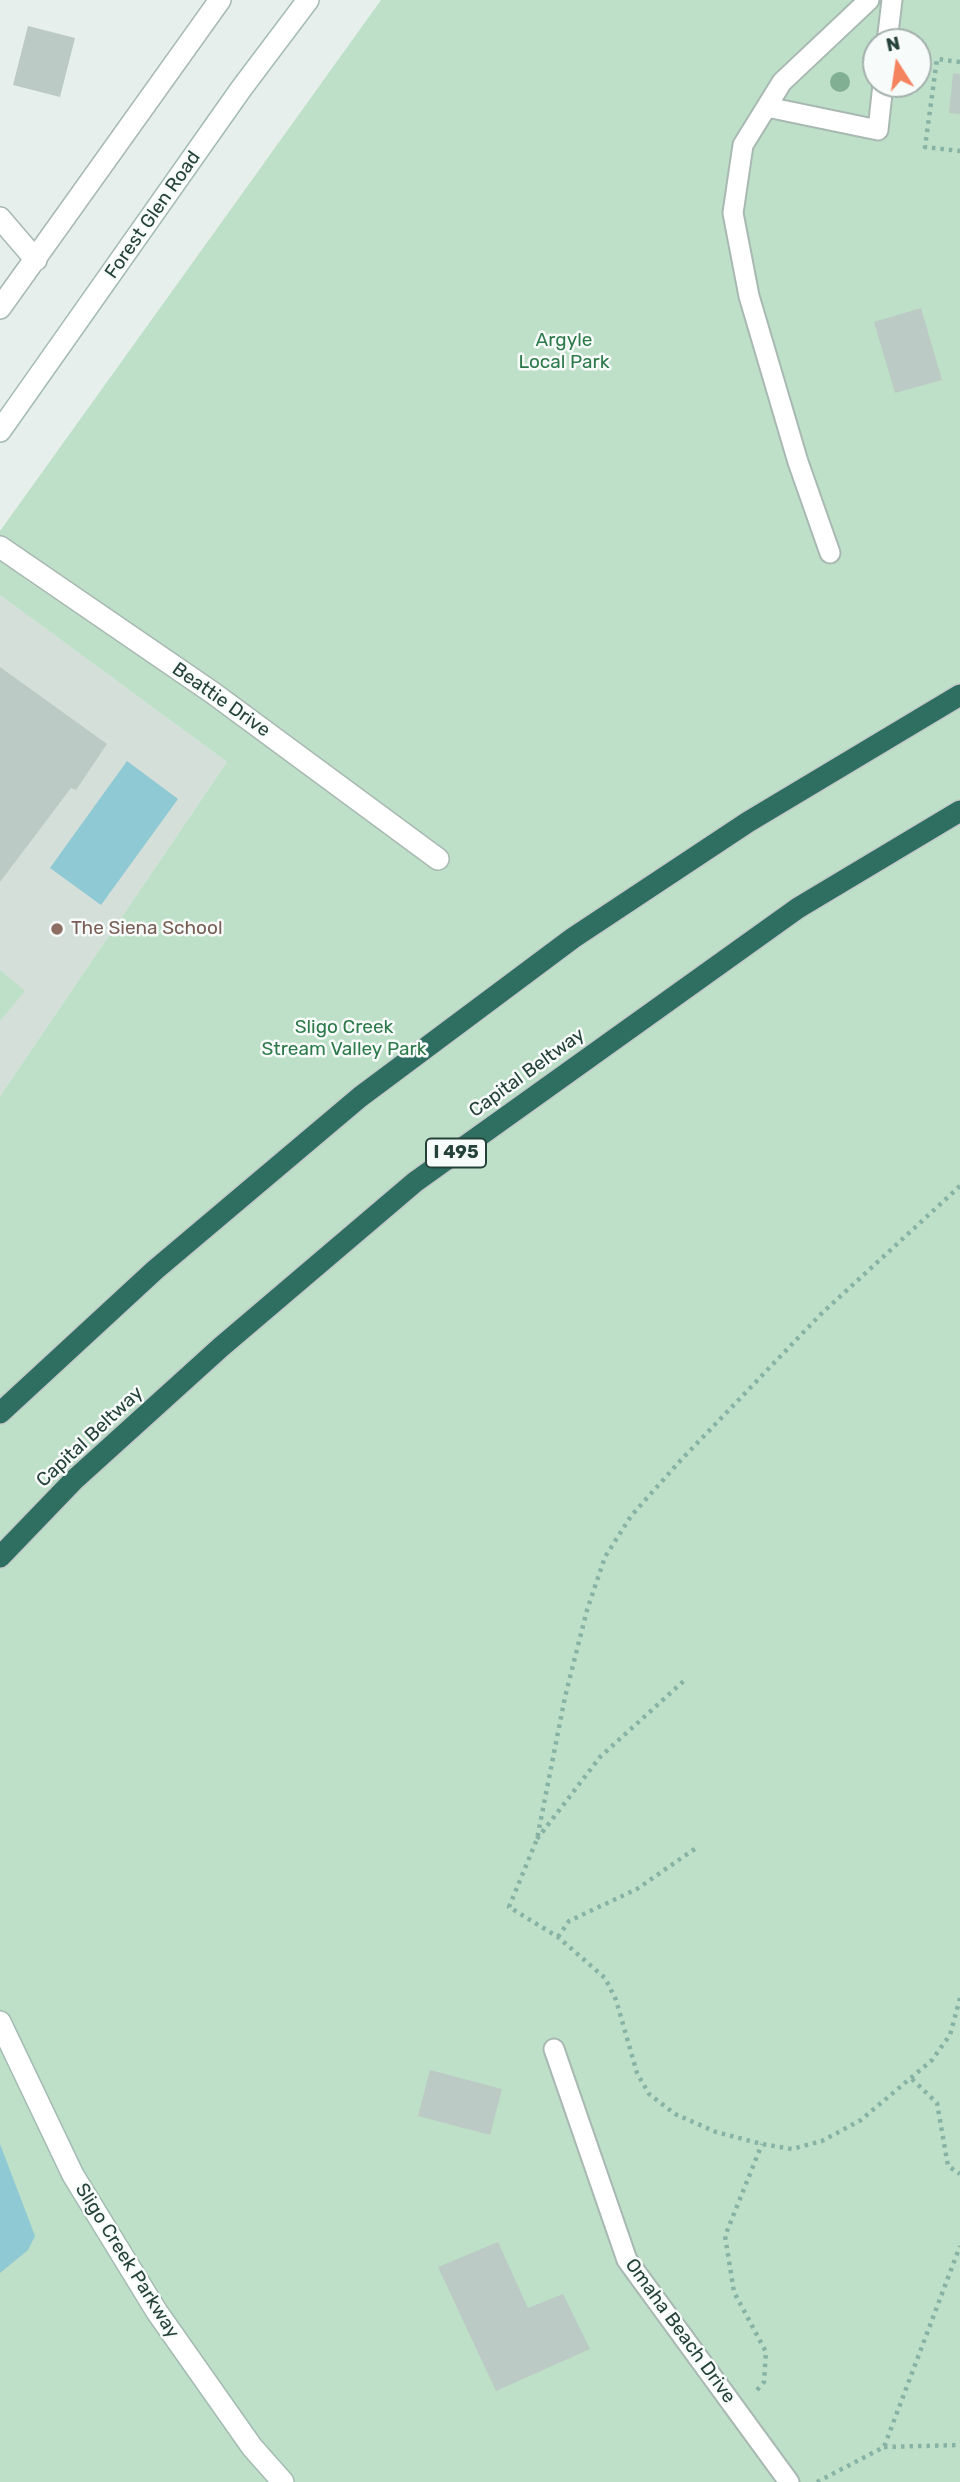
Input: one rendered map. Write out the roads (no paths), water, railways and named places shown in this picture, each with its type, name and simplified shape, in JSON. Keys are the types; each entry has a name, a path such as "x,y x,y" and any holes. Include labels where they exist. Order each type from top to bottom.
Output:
{"highway":[{"path":"0,1413 155,1270 360,1097 573,938 748,822 960,695"},
{"name":"Capital Beltway","path":"0,1557 74,1480 221,1347 415,1182 798,908 960,811"}],"street":[{"path":"0,308 219,0"},
{"name":"Forest Glen Road","path":"0,431 240,89 308,0"},
{"path":"0,218 36,260"},
{"name":"Beattie Drive","path":"0,547 224,701 438,859"},
{"name":"Sligo Creek Parkway","path":"0,2022 73,2175 157,2312 252,2447 282,2482"}],"lane":[{"path":"830,553 798,462 749,296 733,213 744,145 782,82 870,0"},
{"path":"889,28 892,0"},
{"path":"767,107 878,130 881,98"},
{"name":"Omaha Beach Drive","path":"554,2049 627,2260 789,2482"}],"water":[{"path":"127,761 178,799 101,905 50,868"},
{"path":"0,2144 35,2236 28,2250 0,2273"}],"place":[{"name":"The Siena School","path":"57,929"}],"park label":[{"name":"Argyle Local Park","path":"564,352"},
{"name":"Sligo Creek Stream Valley Park","path":"344,1039"}]}
